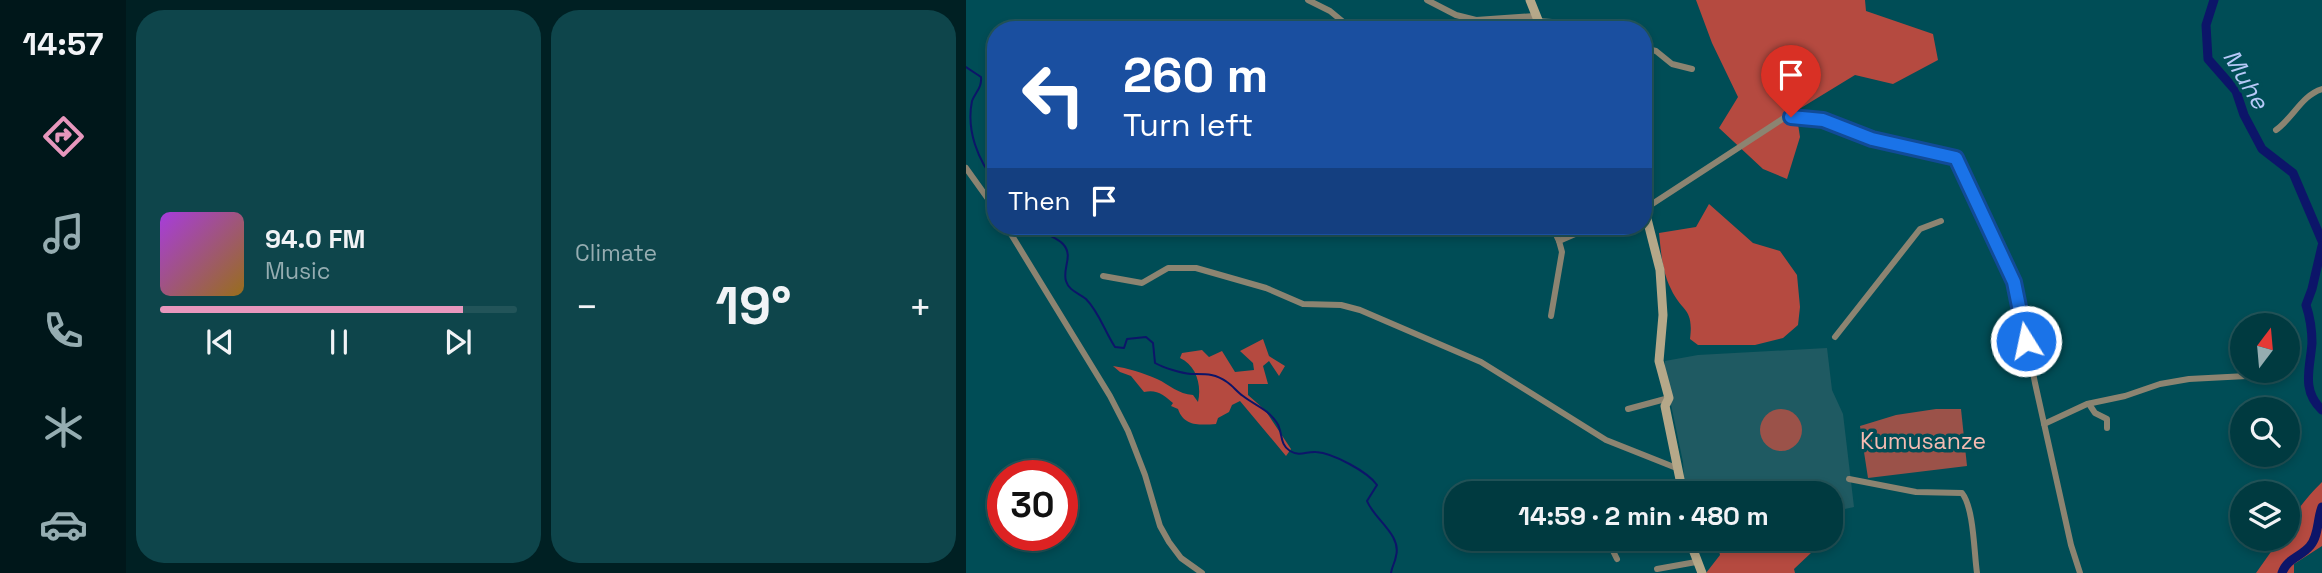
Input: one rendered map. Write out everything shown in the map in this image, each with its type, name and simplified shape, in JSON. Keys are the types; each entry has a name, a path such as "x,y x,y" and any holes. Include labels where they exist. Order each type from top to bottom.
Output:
{"main road":[{"path":"1530,0 1538,21"},
{"path":"1652,235 1661,270 1664,316 1659,361 1669,398 1665,406 1681,481"},
{"path":"1693,551 1702,573"}],"street":[{"path":"1308,0 1342,21"},
{"path":"1427,0 1456,15 1476,20 1507,21"},
{"path":"1652,50 1672,64 1692,69"},
{"path":"2276,130 2287,122 2304,100 2322,89"},
{"path":"1652,202 1784,118 1823,120 1872,139 1954,156 2017,291 2071,545 2080,573"},
{"path":"966,168 987,197"},
{"path":"1835,337 1920,229 1941,221"},
{"path":"1012,235 1128,431 1160,526 1169,542 1181,558 1202,573"},
{"path":"1551,316 1562,252 1556,235"},
{"path":"1559,242 1570,235"},
{"path":"1103,276 1142,283 1168,268 1196,268 1266,288 1303,304 1341,305 1360,310 1481,362 1606,440 1679,469"},
{"path":"1054,303 1063,301"},
{"path":"2044,424 2089,404 2160,384 2230,377"},
{"path":"1628,409 1669,398"},
{"path":"2089,404 2095,413 2107,419 2107,428"},
{"path":"1849,479 1916,492 1962,493 1969,516 1977,573"},
{"path":"1613,551 1617,559"},
{"path":"1657,569 1696,562"}],"shaded area":[{"path":"1696,0 1865,0 1866,11 1933,34 1938,60 1893,84 1855,75 1796,111 1800,137 1787,179 1763,169 1719,128 1738,97 1712,43"},
{"path":"1709,204 1753,243 1780,251 1797,275 1800,307 1798,325 1783,338 1755,345 1698,345 1690,339 1689,315 1671,289 1662,261 1659,233 1696,227"},
{"path":"1263,339 1269,356 1285,366 1279,376 1269,361 1263,366 1268,384 1248,384 1248,395 1265,410 1291,449 1286,456 1240,401 1218,418 1216,424 1194,424 1184,419 1166,397 1157,392 1144,392 1131,376 1113,366 1157,379 1178,391 1193,395 1198,402 1196,376 1190,365 1180,358 1182,353 1202,350 1209,357 1222,351 1235,372 1254,370 1253,363 1240,351"},
{"path":"1827,348 1832,390 1843,414 1854,507 1843,509 1843,481 1684,481 1683,462 1665,376 1665,361 1698,355"},
{"path":"2322,482 2322,546 2294,564 2294,573 2256,573 2272,551 2300,551 2300,508"},
{"path":"1719,551 1812,551 1794,569 1795,573 1706,573 1720,555"}],"green space":[{"path":"1781,409 1796,415 1802,430 1796,445 1781,451 1766,445 1760,430 1766,415"},
{"name":"Kumusanze","path":"1936,409 1961,409 1967,466 1868,478 1860,426 1896,415"}],"waterway":[{"name":"Muhe","path":"2214,0 2206,25 2208,59 2236,91 2244,115 2262,149 2293,173 2322,241"},
{"path":"966,67 981,77 980,87 972,101 971,123 975,145 987,169"},
{"path":"1049,235 1063,244 1068,253 1065,276 1067,284 1091,304 1115,347 1124,348 1127,339 1146,337 1153,343 1155,363 1182,373 1218,377 1266,411 1279,426 1284,445 1290,451 1300,454 1323,453 1340,459 1372,480 1377,485 1367,501 1391,534 1397,548 1391,573"},
{"name":"Muhe","path":"2322,246 2306,305 2312,338 2309,387 2311,395 2322,410"},
{"name":"Muhe","path":"2282,573 2287,564 2313,542 2322,507"}],"route":[{"path":"1791,117 1823,120 1872,139 1956,158 2014,282 2026,341"}]}
